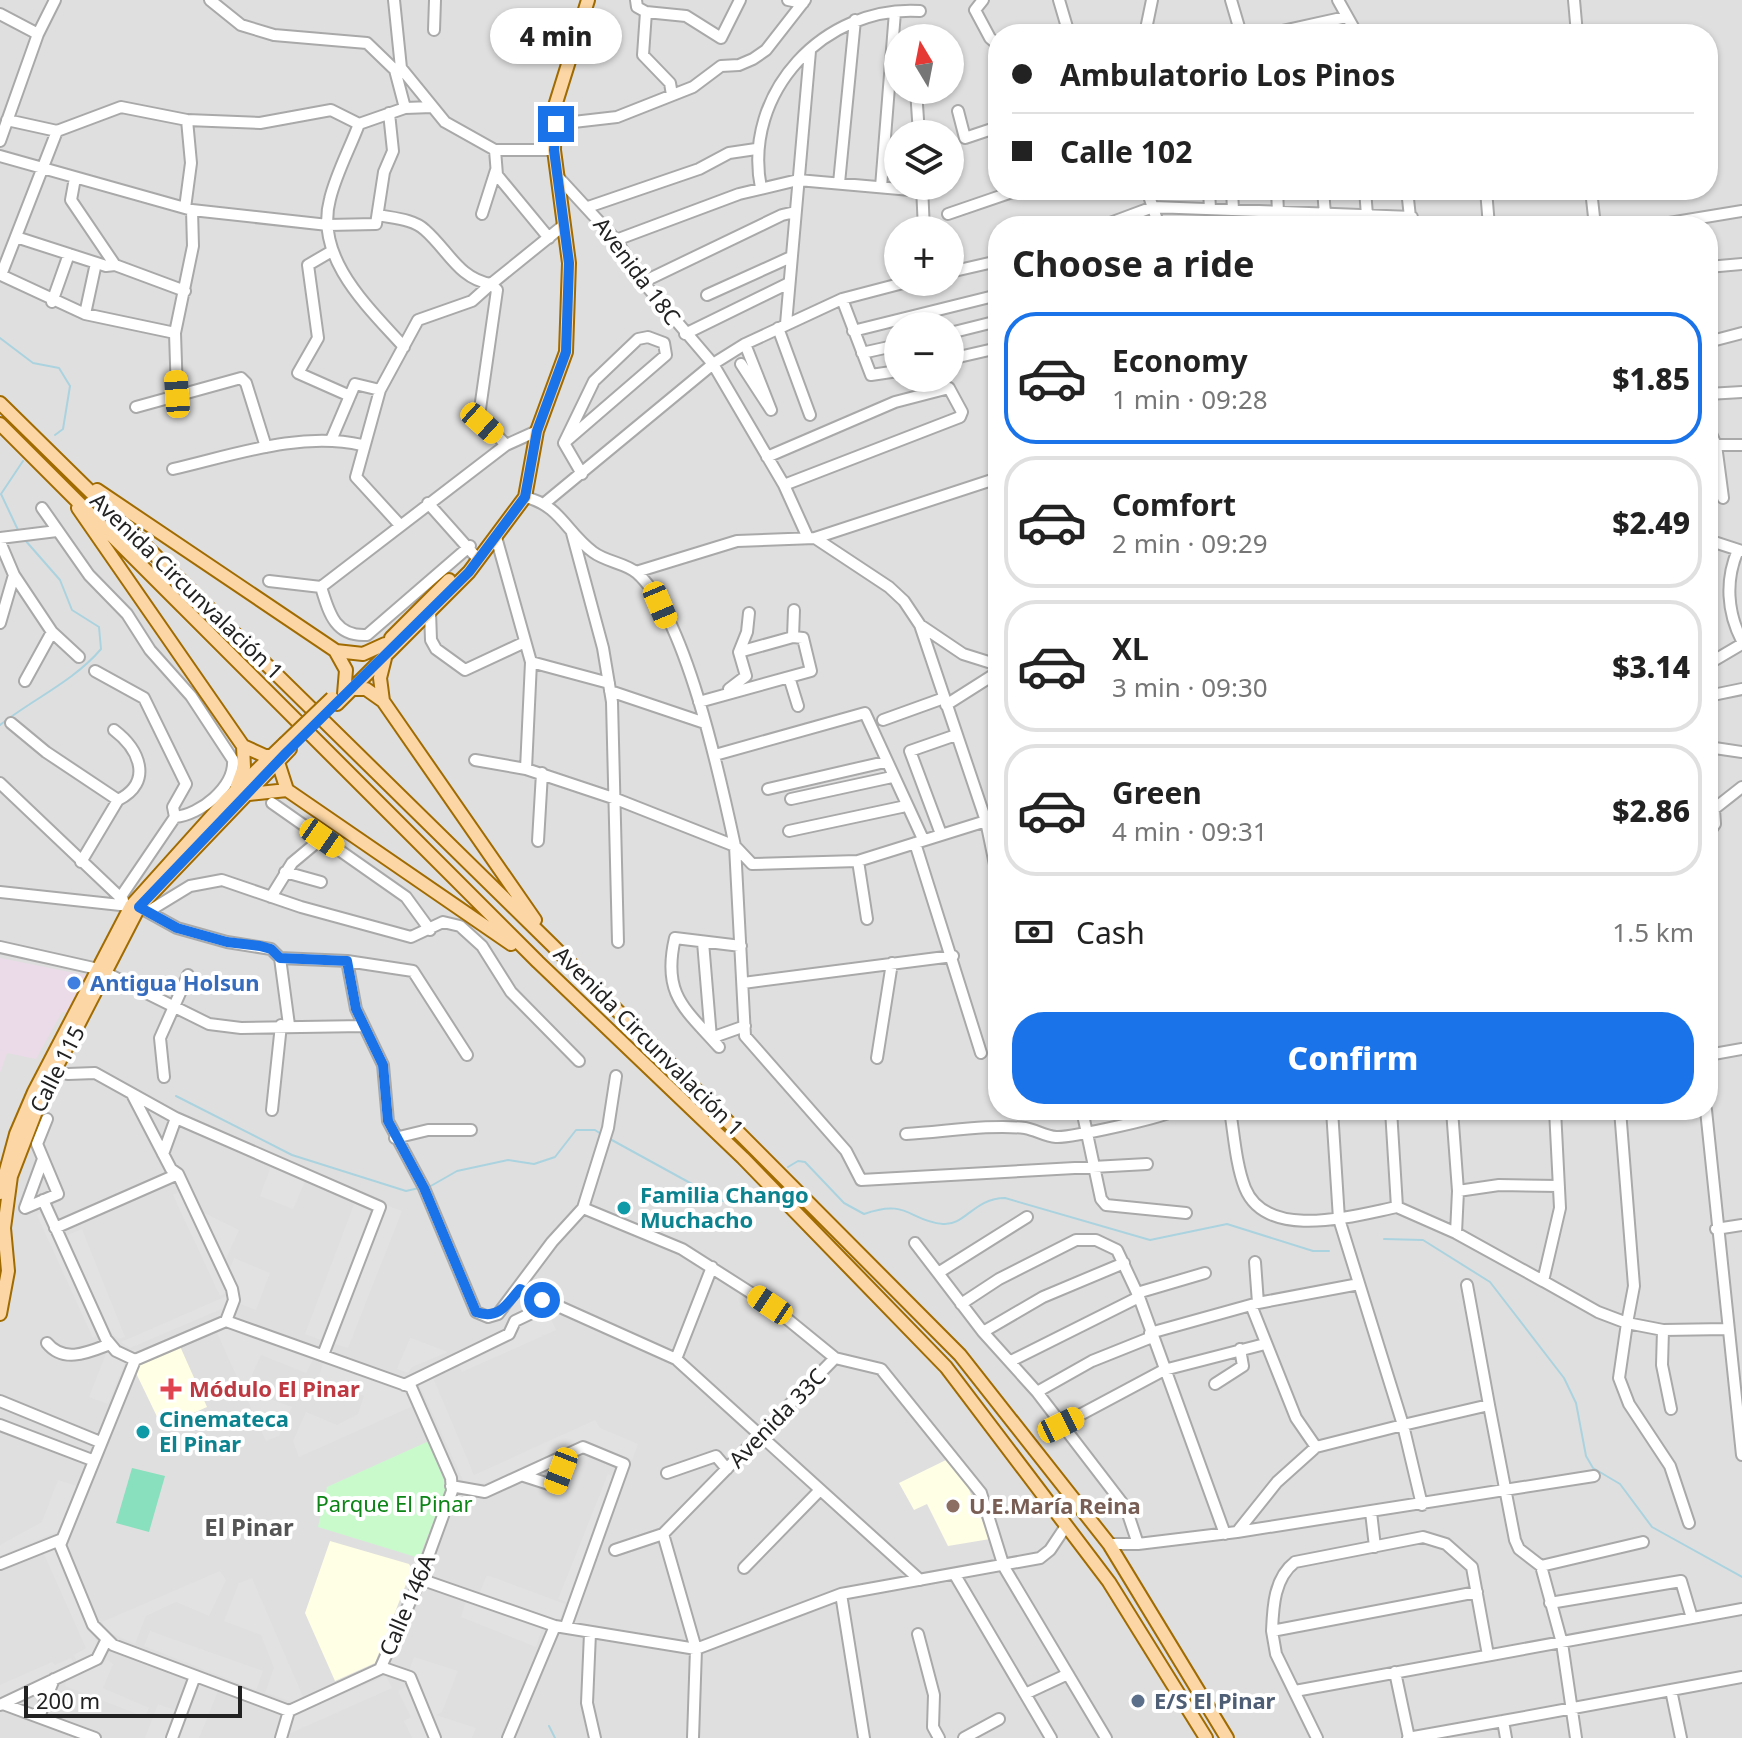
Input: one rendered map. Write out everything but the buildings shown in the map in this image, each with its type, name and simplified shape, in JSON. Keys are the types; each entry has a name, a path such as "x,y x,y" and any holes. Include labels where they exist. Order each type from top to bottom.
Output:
{"main road":[{"path":"69,471 336,651 363,654 387,648 430,611 469,572 525,497 537,431 566,352 569,263 554,150 555,106 588,0"},
{"name":"Avenida Circunvalación 1","path":"0,403 553,946 960,1355 1109,1544 1227,1738"},
{"name":"Avenida Circunvalación 1","path":"0,424 538,962 743,1158 946,1367 1109,1582 1206,1738"},
{"path":"60,483 243,746 251,752 281,753 462,568 475,560"},
{"path":"383,701 380,678 387,648"},
{"path":"336,651 346,670 342,693"},
{"path":"342,693 366,689 383,701 553,946"},
{"path":"228,798 242,775 243,746"},
{"path":"281,753 287,790"},
{"name":"Calle 115","path":"135,905 246,795 281,753"},
{"name":"Calle 115","path":"0,1314 8,1271 2,1229 11,1176 43,1093 135,905 228,798 281,753"},
{"path":"246,795 266,790 287,790 538,962"},
{"name":"Calle 115","path":"0,1193 16,1134 102,971"}],"street":[{"path":"0,141 38,34 55,0"},
{"path":"210,0 241,25 274,35 367,43 398,69 445,122 495,150 554,150"},
{"path":"394,0 398,69 405,108"},
{"path":"434,30 435,0"},
{"path":"636,0 637,7 646,12 686,16 721,38 740,0"},
{"path":"788,0 804,1"},
{"path":"983,0 975,10 988,30"},
{"path":"1059,0 1065,24"},
{"path":"1147,24 1153,0"},
{"path":"1231,0 1238,24"},
{"path":"1338,0 1351,24"},
{"path":"1574,0 1576,24"},
{"path":"556,124 617,117 693,87 721,66 739,65 753,59 766,50 804,1"},
{"path":"761,188 756,149 761,121 772,93 810,51 830,34 855,20 895,12 920,11"},
{"path":"646,12 643,55 665,76 672,95"},
{"path":"881,187 895,12"},
{"path":"0,14 38,34"},
{"path":"1314,24 1346,17"},
{"path":"839,183 855,20"},
{"path":"810,51 789,283 782,326 810,415"},
{"path":"7,120 57,131 115,108 187,120 260,123 325,109 359,124 405,108 432,107"},
{"path":"958,111 965,138 988,130"},
{"path":"0,156 189,209 328,225 376,224 384,172 393,151 389,113"},
{"path":"177,394 175,333 193,246 187,120"},
{"path":"359,124 329,200 328,225 332,251 348,280 404,347"},
{"path":"57,131 1,275 52,302 85,314 175,333"},
{"path":"588,207 699,169 729,153 756,149"},
{"path":"482,214 496,170 495,150"},
{"path":"496,170 549,238"},
{"path":"75,178 71,200 115,265"},
{"name":"Avenida 18C","path":"559,178 616,240 643,282 713,364 812,538"},
{"path":"616,240 761,188 798,180 884,187"},
{"path":"948,214 989,200"},
{"path":"1151,200 1156,216"},
{"path":"1210,200 1210,209"},
{"path":"1232,200 1233,210"},
{"path":"1277,200 1278,212"},
{"path":"1324,200 1325,214"},
{"path":"1366,200 1367,215"},
{"path":"1129,216 1153,207 1373,216"},
{"path":"1712,216 1742,211"},
{"path":"643,282 782,215 795,212"},
{"path":"378,215 424,228 448,259 478,282 491,284 497,290 479,416 506,445"},
{"path":"399,524 356,480 362,445 380,390 418,320 472,301 564,225"},
{"path":"16,237 96,263 115,265 185,291"},
{"path":"332,251 308,265 318,338 298,373 350,396"},
{"path":"52,302 69,254"},
{"path":"707,295 791,257"},
{"path":"85,314 96,263"},
{"path":"964,269 988,263"},
{"path":"1718,266 1742,264"},
{"path":"685,334 789,283"},
{"path":"546,502 713,364 745,344 842,299 884,288"},
{"path":"853,331 988,297"},
{"path":"842,299 873,376 884,374"},
{"path":"964,330 988,324"},
{"path":"1718,339 1742,333"},
{"path":"648,337 664,343 666,355 564,443 594,381 638,339 648,337"},
{"path":"741,364 771,410 745,344"},
{"path":"862,353 884,348"},
{"path":"964,356 988,350"},
{"path":"136,407 241,378 246,383 266,447"},
{"path":"332,438 355,384 380,390"},
{"path":"767,457 895,402 949,388 953,391 962,412 960,417 784,485"},
{"path":"1718,393 1742,392"},
{"path":"269,581 321,587 399,524 506,445 537,431"},
{"path":"173,469 266,447 332,438 362,445"},
{"path":"564,443 582,474"},
{"path":"1718,445 1742,445"},
{"path":"1718,460 1723,498"},
{"path":"636,572 737,541 812,538 988,481"},
{"path":"525,497 546,502 593,552 636,572 660,605 699,702 715,755 735,846 745,1036 846,1151 861,1180 1147,1164"},
{"path":"428,503 470,546 475,560"},
{"path":"42,508 89,575 127,614 150,650 191,696 233,760 234,770 227,782 201,809 175,817"},
{"path":"57,531 0,540 14,575 52,632 79,657"},
{"path":"572,532 610,687 616,799 618,942"},
{"path":"496,537 531,662 526,769"},
{"path":"812,538 889,587 904,601 920,625 988,831"},
{"path":"1718,543 1740,550 1729,569 1729,601 1734,627 1742,643 1718,658"},
{"path":"321,587 330,618 341,630 354,636 367,635 470,546"},
{"path":"0,623 14,575"},
{"path":"793,637 794,610"},
{"path":"430,611 431,640 436,649 465,670 525,642"},
{"path":"722,696 746,676 739,652 747,632 749,613"},
{"path":"920,625 963,654 988,662"},
{"path":"25,681 52,632"},
{"path":"699,702 813,669 803,638 793,637 739,652"},
{"path":"531,662 610,687 705,723"},
{"path":"95,671 144,698 185,781 173,807 175,817 135,905"},
{"path":"789,677 798,706"},
{"path":"883,720 945,702 988,678"},
{"path":"1718,694 1742,689"},
{"path":"715,755 863,713 869,717 919,841 981,1053"},
{"path":"11,723 46,752 118,800"},
{"path":"81,862 118,800 130,794 137,784 140,768 131,742 114,730"},
{"path":"941,834 910,751 956,735"},
{"path":"1718,748 1742,752"},
{"path":"475,760 542,773 616,799 735,846 752,864 858,861 986,821"},
{"path":"768,789 885,762"},
{"path":"538,841 542,773"},
{"path":"791,799 892,777"},
{"path":"0,783 81,862 135,905 177,928 227,942 271,949 280,958 285,1025 272,1110"},
{"path":"1718,806 1742,787"},
{"path":"272,803 406,897 430,930"},
{"path":"789,831 906,806"},
{"path":"271,897 285,872 322,838"},
{"path":"858,861 867,919"},
{"path":"285,872 321,882"},
{"path":"0,892 135,905 210,880 233,882 271,897 411,937 443,922 460,926 482,946 511,992 579,1061"},
{"path":"719,1047 676,1000 669,963 675,938 741,946"},
{"path":"703,942 711,1038"},
{"path":"0,947 102,971 209,1024 241,1028 364,1026"},
{"path":"743,983 953,956"},
{"path":"280,958 347,961 419,975 467,1055"},
{"path":"347,961 356,1009 383,1065 388,1121 424,1188 476,1312 488,1317 498,1314 520,1289 552,1242 583,1208 608,1128 616,1076"},
{"path":"877,1058 892,963"},
{"path":"164,1077 160,1038 188,975"},
{"path":"711,1038 745,1026"},
{"path":"1718,1053 1742,1049"},
{"path":"68,1074 95,1073 176,1118 380,1207 323,1355"},
{"path":"132,1094 171,1169 178,1174 232,1289 234,1300 226,1321"},
{"path":"163,1154 176,1118"},
{"path":"43,1159 25,1208 58,1194 37,1144 47,1119"},
{"path":"1085,1120 1101,1199 1106,1205 1186,1213"},
{"path":"906,1134 1026,1128 1056,1137 1089,1134 1135,1120"},
{"path":"1232,1120 1241,1175 1253,1202 1286,1220 1339,1219 1397,1207 1456,1233 1598,1312 1627,1323 1663,1330 1727,1329"},
{"path":"1333,1120 1339,1219 1403,1425 1422,1505"},
{"path":"1392,1120 1397,1207"},
{"path":"1453,1120 1458,1191 1456,1233"},
{"path":"1543,1281 1558,1226 1556,1120"},
{"path":"1621,1120 1634,1286 1619,1378 1629,1404 1670,1466 1689,1523"},
{"path":"1707,1120 1742,1455"},
{"path":"395,1138 428,1130 471,1130"},
{"path":"55,1228 178,1174"},
{"path":"1458,1191 1499,1185 1559,1186"},
{"path":"43,1200 110,1344 135,1360"},
{"name":"Avenida 33C","path":"583,1208 682,1249 770,1305 835,1358 663,1534"},
{"path":"938,1273 1027,1217"},
{"path":"1716,1229 1742,1225"},
{"path":"961,1304 999,1279 1076,1240 1103,1243 1117,1250 1138,1295 1225,1534"},
{"path":"915,1243 983,1332 1037,1392 1126,1508 1138,1544"},
{"path":"1255,1262 1254,1304 1265,1344 1296,1418 1316,1447"},
{"path":"983,1332 1043,1297 1124,1263"},
{"path":"676,1359 712,1267"},
{"path":"1011,1361 1138,1295 1205,1273"},
{"path":"1037,1392 1092,1361 1151,1335 1254,1304 1359,1284"},
{"path":"1467,1285 1519,1549 1541,1566 1562,1643 1576,1738"},
{"path":"520,1289 676,1359 920,1580"},
{"path":"404,1385 509,1334 515,1321 538,1310"},
{"path":"281,1738 289,1711 113,1645 93,1625 60,1540 135,1360 226,1321 411,1387 451,1486 485,1492 583,1447 624,1464 560,1626 508,1738"},
{"path":"1663,1330 1662,1365 1671,1409"},
{"path":"47,1343 62,1354 85,1354 110,1344"},
{"path":"1061,1425 1164,1370 1265,1344"},
{"path":"1215,1384 1243,1366 1240,1349"},
{"path":"835,1358 881,1369 981,1493 1004,1567 1106,1738"},
{"path":"0,1401 100,1442"},
{"path":"1237,1532 1277,1482 1316,1447 1489,1405"},
{"path":"0,1425 92,1460"},
{"path":"524,1476 555,1486 567,1455"},
{"path":"667,1473 716,1456 727,1469"},
{"path":"1109,1544 1138,1544 1225,1534 1594,1476"},
{"name":"Calle 146A","path":"289,1711 381,1667 420,1579 451,1486"},
{"path":"744,1568 820,1490"},
{"path":"1371,1512 1375,1547"},
{"path":"420,1579 560,1626 696,1649 841,1594 1004,1567 1040,1558 1050,1550 1066,1526"},
{"path":"615,1550 663,1534 696,1649 693,1738"},
{"path":"1317,1738 1276,1654 1272,1631 1274,1598 1288,1567 1295,1562 1423,1537 1446,1544 1472,1567 1488,1655"},
{"path":"0,1564 60,1540"},
{"path":"1541,1566 1643,1542"},
{"path":"955,1575 1051,1738"},
{"path":"1550,1603 1681,1581 1692,1618"},
{"path":"1272,1631 1477,1592"},
{"path":"841,1594 864,1738"},
{"path":"1295,1691 1742,1609"},
{"path":"590,1633 587,1703 595,1738"},
{"path":"918,1634 934,1695 933,1727 939,1738"},
{"path":"2,1705 97,1659 107,1639"},
{"path":"381,1667 410,1677 435,1738"},
{"path":"1395,1672 1409,1738 1742,1677"},
{"path":"1025,1694 1068,1674"},
{"path":"172,1738 195,1676"},
{"path":"39,1717 54,1679"},
{"path":"1671,1690 1681,1738"},
{"path":"2,1705 95,1738"},
{"path":"964,1738 999,1719"},
{"path":"1503,1721 1506,1738"}],"shaded area":[{"path":"0,0 1742,0 1742,1738 0,1738"},
{"path":"0,958 89,976 69,1013 62,1012 36,1059 7,1053 0,1073"},
{"path":"271,1166 306,1179 293,1209 260,1196"},
{"path":"184,1189 229,1292 220,1296 173,1195"},
{"path":"355,1202 372,1208 321,1340 305,1334"},
{"path":"386,1205 402,1211 348,1348 332,1343"},
{"path":"44,1211 100,1334 93,1338 37,1215"},
{"path":"202,1212 239,1230 226,1259"},
{"path":"82,1229 125,1337 119,1339 109,1331 67,1235"},
{"path":"234,1258 270,1273 256,1310 238,1303 240,1295 230,1268"},
{"path":"229,1295 226,1307 130,1348 121,1342"},
{"path":"548,1313 556,1330 462,1372 457,1363 516,1335 515,1326"},
{"path":"229,1327 315,1356 306,1373 261,1355 252,1375 259,1395 292,1407 279,1436 266,1441 217,1333"},
{"path":"410,1338 448,1352 412,1367 408,1373 397,1369"},
{"name":"Módulo El Pinar","path":"179,1344 207,1407 162,1427 135,1371 138,1362"},
{"path":"107,1351 126,1359 108,1404 89,1397"},
{"path":"324,1360 405,1390 413,1406 299,1457 293,1441 306,1412 337,1425 358,1414 364,1396 319,1377"},
{"path":"432,1375 474,1475 595,1420 600,1428 638,1444 632,1460 586,1441 491,1482 476,1484 463,1480 419,1384"},
{"name":"U.E.María Reina","path":"946,1460 967,1485 990,1539 948,1546 927,1504 914,1510 899,1483"},
{"path":"608,1474 616,1478 569,1603 558,1599"},
{"path":"58,1480 77,1486 59,1531 0,1556 0,1545 42,1522"},
{"path":"330,1541 409,1564 412,1569 375,1663 335,1681 305,1613"},
{"path":"55,1545 99,1647 93,1656 78,1665 74,1655 86,1648 43,1552"},
{"path":"220,1571 226,1580 209,1616 176,1602 146,1616 135,1644 106,1631 102,1622"},
{"path":"487,1575 565,1604 559,1621 480,1592"},
{"path":"252,1578 304,1699 295,1703 265,1693 274,1668 261,1635 224,1621 239,1583"},
{"path":"466,1601 542,1629 536,1647 461,1617"},
{"path":"150,1631 263,1671 256,1690 144,1646"},
{"path":"414,1657 458,1671 442,1712 436,1715 476,1728 472,1738 442,1738 415,1676 409,1671"},
{"path":"71,1658 75,1666 0,1701 0,1685 52,1662 55,1665"},
{"path":"108,1660 113,1664 103,1688 149,1708 145,1717 65,1686 66,1681"},
{"path":"386,1676 392,1688 291,1733 288,1727 295,1715"},
{"path":"199,1684 218,1691 199,1738 179,1738"},
{"path":"408,1686 431,1738 412,1738 404,1721 411,1717 398,1691"},
{"path":"158,1704 177,1711 167,1738 145,1738"}],"green space":[{"name":"Parque El Pinar","path":"429,1441 447,1488 419,1558 318,1527 327,1487"},
{"path":"132,1468 165,1476 149,1532 116,1523"}],"waterway":[{"path":"0,338 33,363 59,368 70,386 63,429 55,435"},
{"path":"18,530 1,494 23,461"},
{"path":"0,725 66,680 101,649 99,627 72,610 60,580 25,540"},
{"path":"176,1096 292,1155 406,1191 419,1188"},
{"path":"429,1187 457,1171 508,1160 534,1164 555,1157 576,1130 595,1130 601,1134"},
{"path":"610,1139 723,1201 742,1204 757,1194"},
{"path":"788,1167 798,1161 805,1162 844,1203 864,1214 899,1209 943,1224 958,1221 985,1202 1005,1198 1150,1240 1227,1224 1313,1251 1329,1251"},
{"path":"1384,1239 1423,1240 1490,1282 1564,1378 1576,1403 1586,1456 1593,1468 1620,1484 1652,1527 1742,1577"},
{"path":"549,1726 555,1738"}],"place":[{"name":"Antigua Holsun","path":"74,983"},
{"name":"Familia Chango Muchacho","path":"624,1208"},
{"name":"Módulo El Pinar","path":"171,1389"},
{"name":"Cinemateca El Pinar","path":"143,1432"},
{"name":"U.E.María Reina","path":"953,1506"},
{"name":"E/S El Pinar","path":"1138,1701"}],"district":[{"name":"El Pinar","path":"249,1528"}],"route":[{"path":"542,1300 520,1289 498,1314 488,1317 476,1312 424,1188 388,1121 383,1065 356,1009 347,961 280,958 271,949 227,942 177,928 139,907 286,753 469,572 473,562 509,522 525,497 537,431 566,352 569,263 554,150 556,124"}]}
